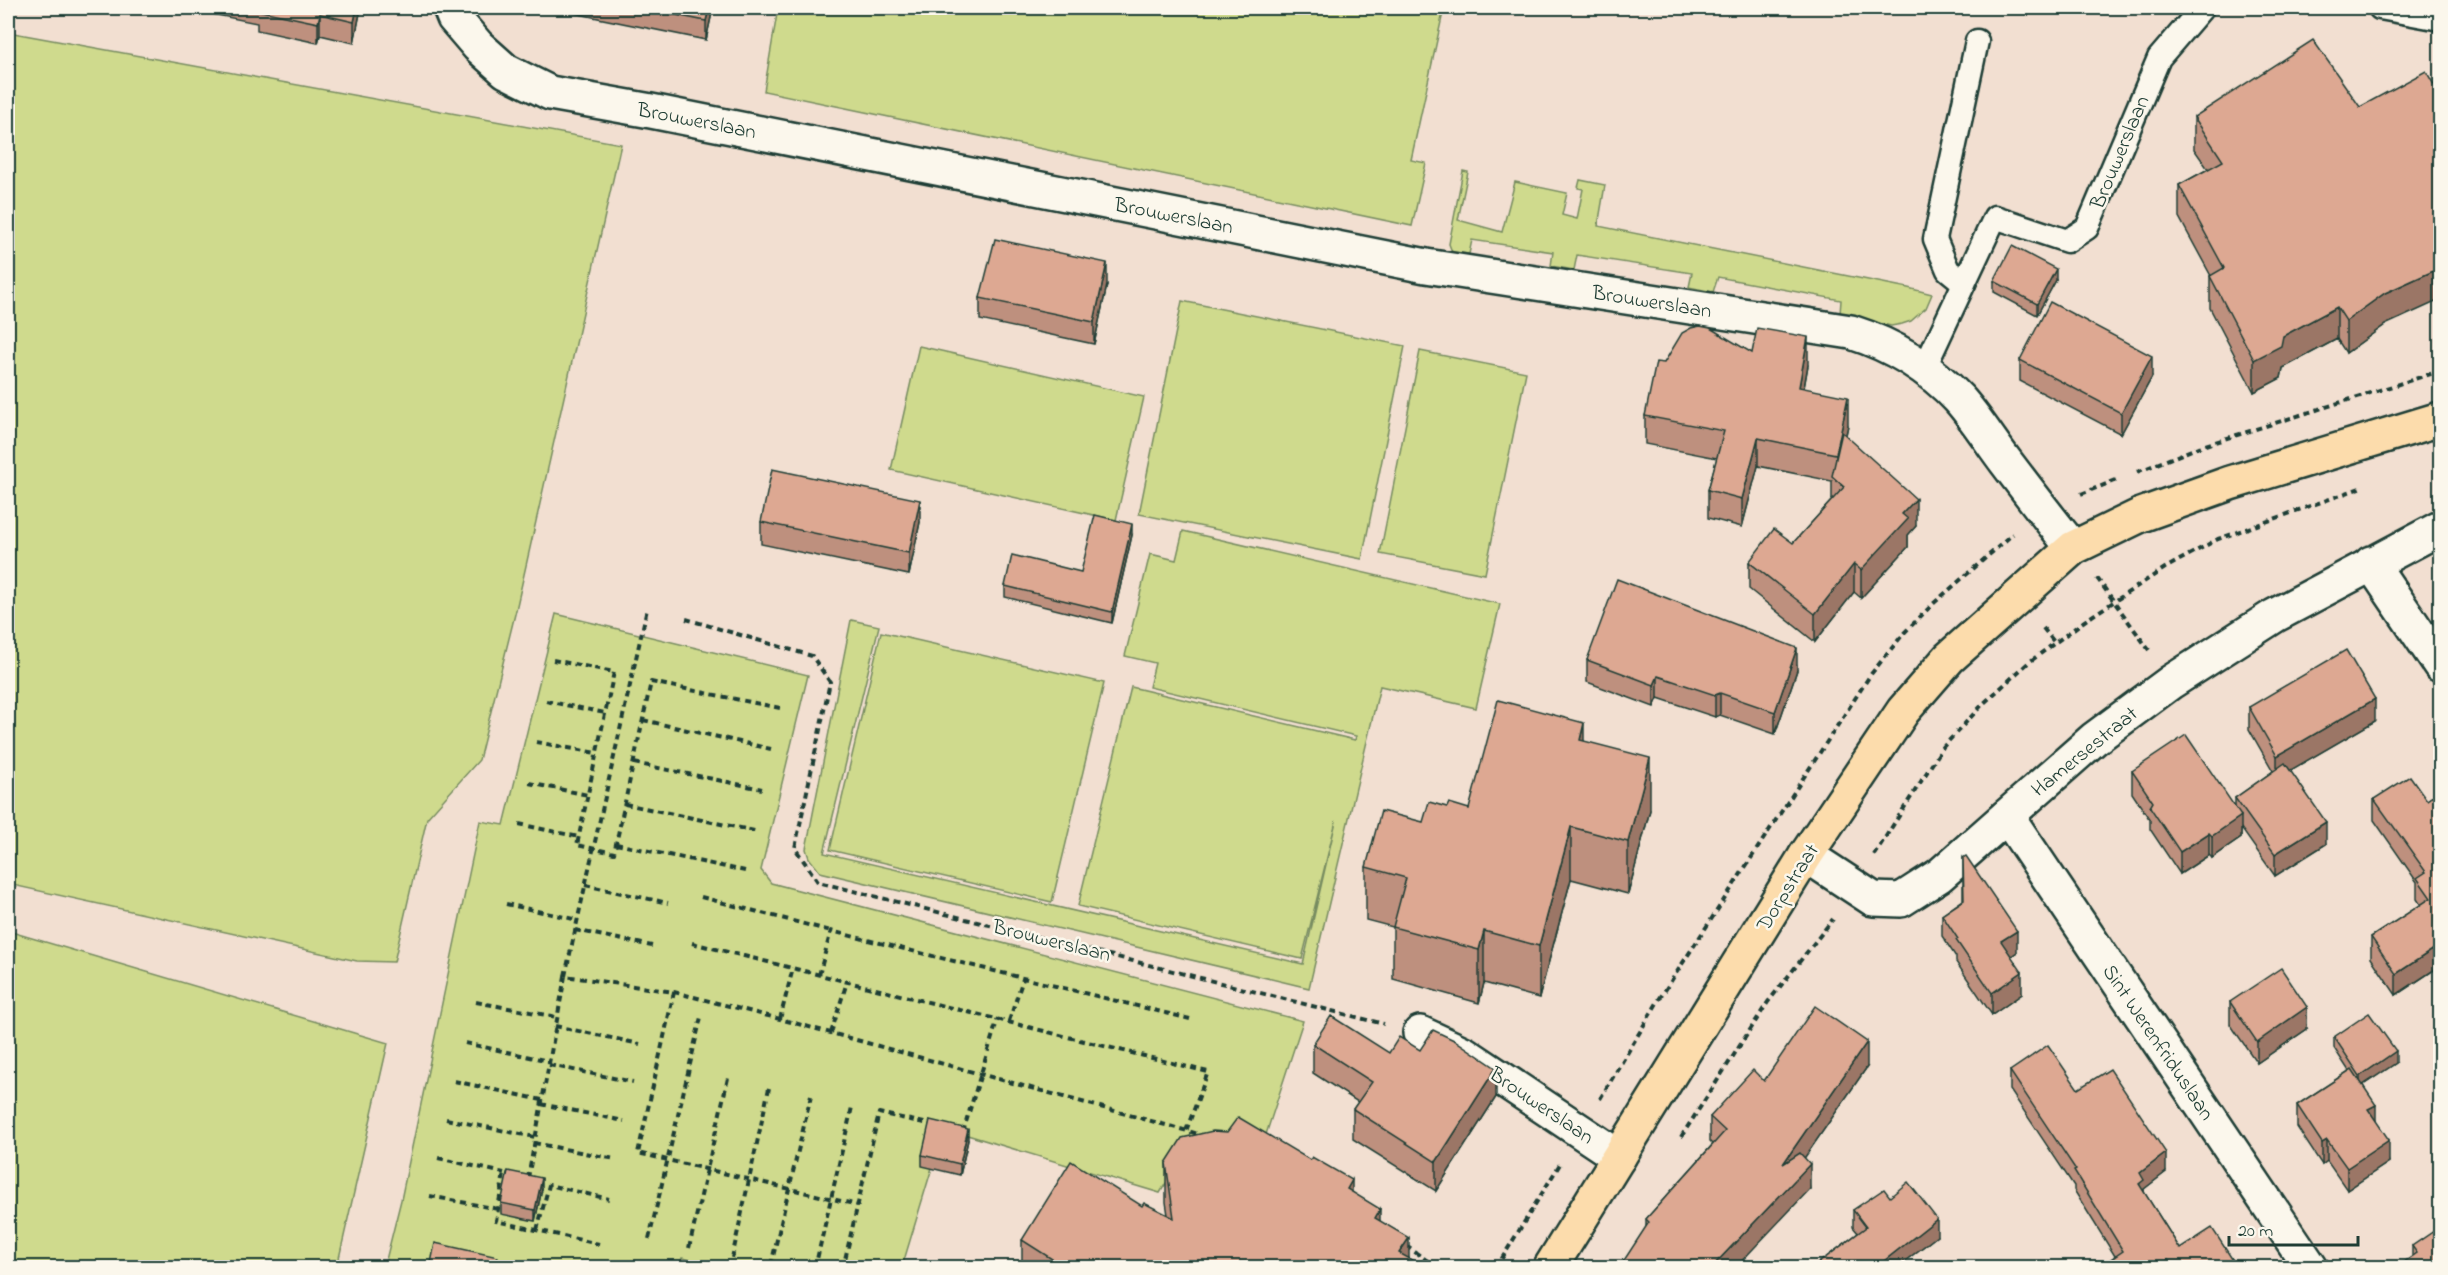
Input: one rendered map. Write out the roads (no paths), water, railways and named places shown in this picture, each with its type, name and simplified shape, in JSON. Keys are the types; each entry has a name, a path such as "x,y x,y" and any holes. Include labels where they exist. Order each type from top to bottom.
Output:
{"main road":[{"path":"2073,548 2141,515 2230,483 2440,419"},
{"name":"Dorpstraat","path":"1550,1268 1806,855 1903,711 1981,627 2073,548"}],"street":[{"name":"Brouwerslaan","path":"450,8 454,18 478,46 506,71 550,93 651,111 1426,266 1851,332 1877,340 1905,355 1960,400 2043,512 2073,548"},
{"name":"Hamersestraat","path":"1806,855 1873,899 1901,900 1941,876 2094,739 2171,682 2274,616 2440,528"},
{"path":"2372,563 2440,665"},
{"name":"Sint Werenfriduslaan","path":"2007,816 2311,1268"},
{"name":"Brouwerslaan","path":"1420,1033 1465,1054 1619,1157"}],"lane":[{"name":"Brouwerslaan","path":"1924,369 1995,218 2067,241 2087,228 2159,58 2202,8"},
{"path":"2380,8 2440,19"},
{"path":"1964,283 1948,270 1935,239 1977,41"}]}
